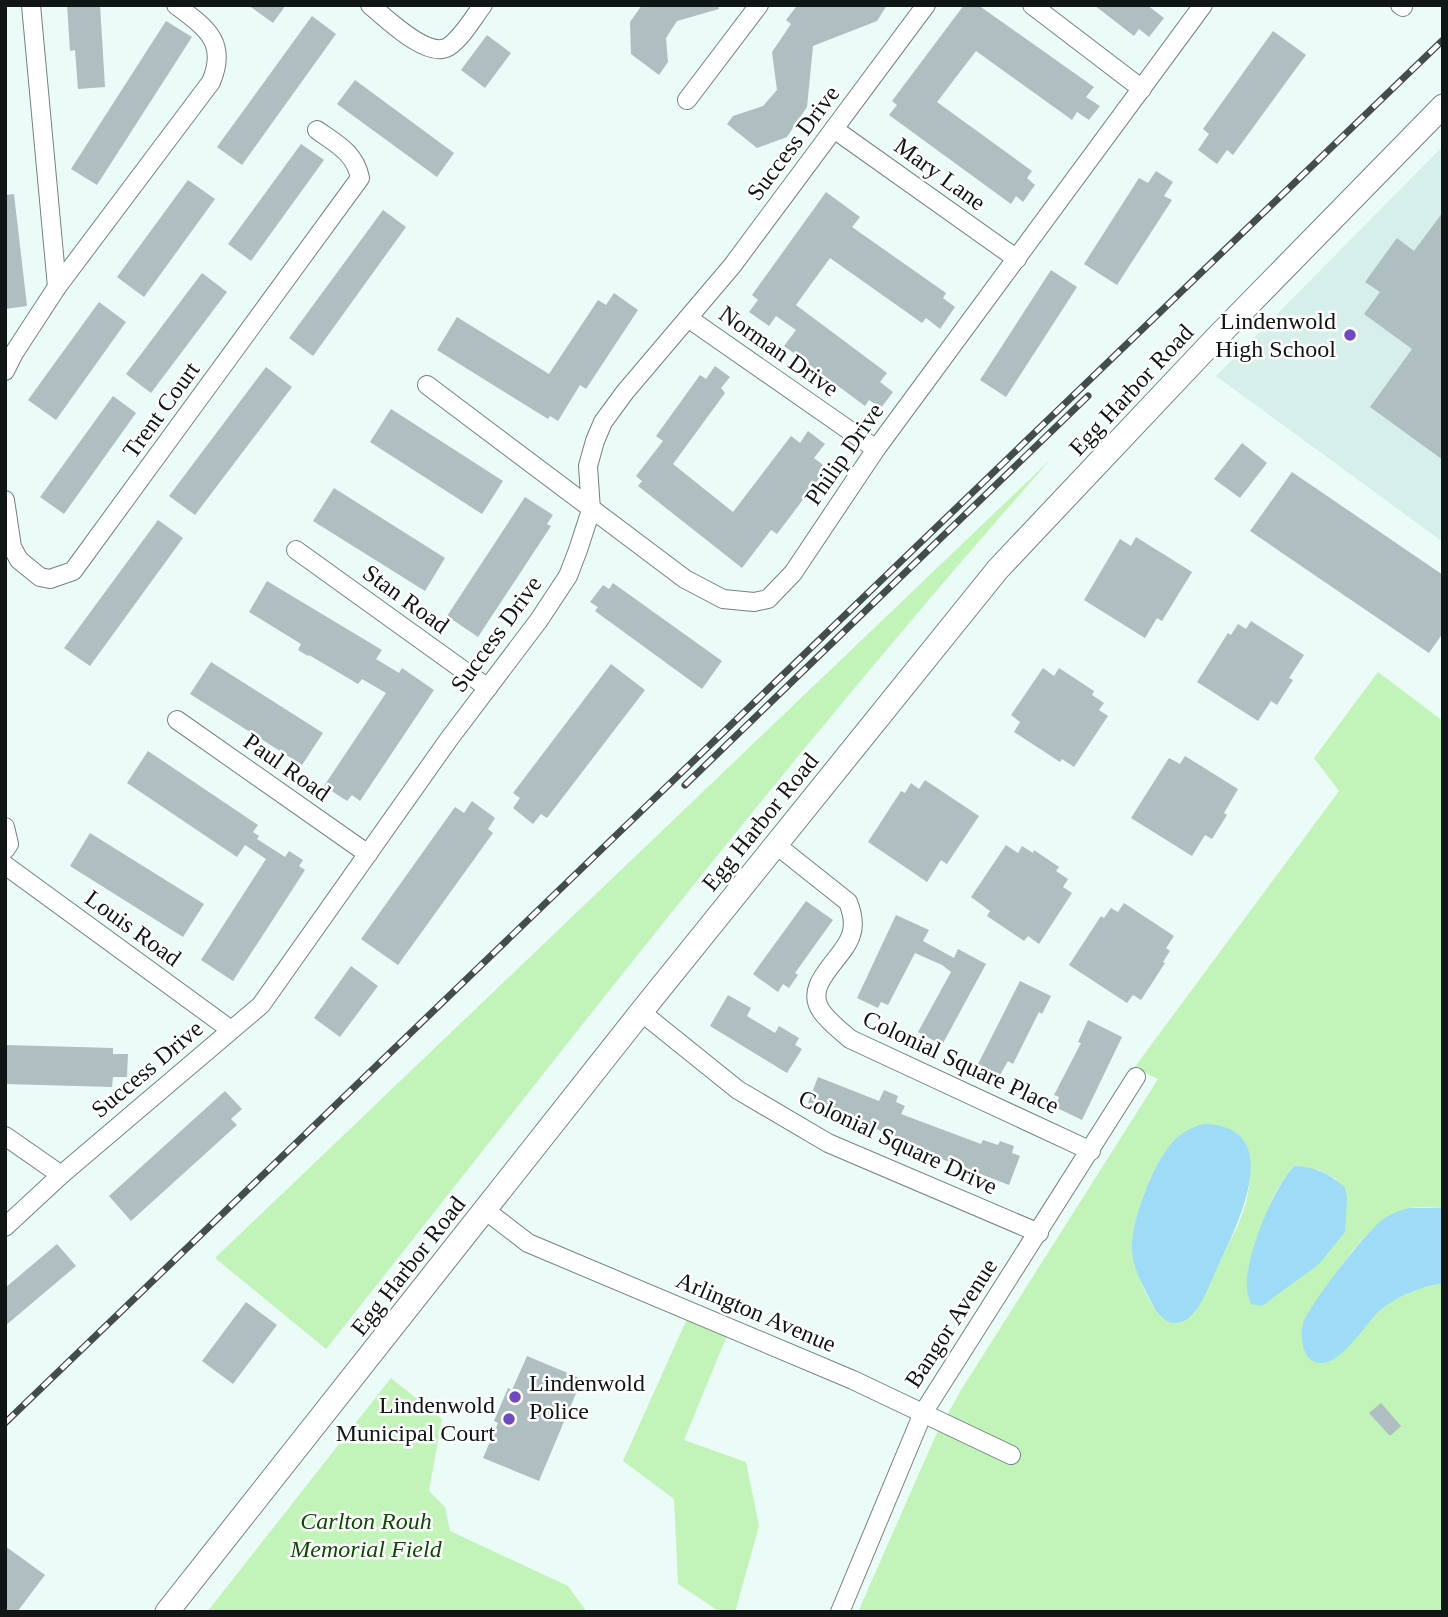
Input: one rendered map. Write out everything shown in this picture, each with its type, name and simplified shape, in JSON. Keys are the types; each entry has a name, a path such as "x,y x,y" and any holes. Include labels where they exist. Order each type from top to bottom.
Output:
{"street":[{"path":"31,5 57,287"},
{"path":"5,371 57,287 211,82 217,67 217,46 211,35 176,5"},
{"path":"370,5 422,46 440,50 450,46 461,35 483,5"},
{"path":"687,100 759,5"},
{"name":"Success Drive","path":"5,1227 61,1174 261,1005 568,576 591,510 588,466 594,441 603,422 625,392 732,266 926,5"},
{"path":"1032,5 1142,89"},
{"name":"Philip Drive","path":"427,385 685,579 723,599 768,599 793,573 876,449 1203,5"},
{"name":"Egg Harbor Road","path":"166,1612 775,844 998,569 1210,344 1443,106"},
{"name":"Mary Lane","path":"834,129 1017,260"},
{"name":"Trent Court","path":"5,500 12,547 19,560 40,577 50,579 73,571 360,178 357,163 345,149 317,130"},
{"name":"Norman Drive","path":"688,318 876,449"},
{"name":"Stan Road","path":"296,550 488,688"},
{"name":"Paul Road","path":"177,720 368,854"},
{"name":"Colonial Square Place","path":"775,844 848,902 853,915 851,936 818,985 817,1000 821,1012 850,1039 1091,1151"},
{"name":"Louis Road","path":"5,865 231,1030"},
{"name":"Colonial Square Drive","path":"641,1012 738,1090 828,1143 1038,1233"},
{"name":"Bangor Avenue","path":"840,1612 923,1413 1136,1077"},
{"path":"5,1136 61,1174"},
{"name":"Arlington Avenue","path":"485,1210 528,1243 853,1380 1012,1455"}],"shaded area":[{"name":"Lindenwold High School","path":"1443,146 1443,542 1216,376"}],"green space":[{"path":"1051,459 773,787 326,1349 215,1258"},
{"path":"1378,672 1443,721 1443,1208 1410,1208 1395,1213 1380,1223 1355,1248 1312,1306 1329,1361 1347,1347 1386,1305 1413,1291 1443,1283 1443,1612 858,1612 935,1437 961,1390 1158,1079 1134,1068 1339,791 1314,758","holes":["1163,1156 1250,1180 1238,1225 1200,1302 1167,1321 1157,1312 1143,1287 1134,1243 1142,1200","1294,1166 1319,1170 1336,1179 1344,1232 1333,1246 1254,1245 1275,1194"]},
{"path":"690,1312 730,1328 684,1440 746,1462 759,1526 735,1612 720,1612 678,1584 674,1499 623,1461"},
{"name":"Carlton Rouh Memorial Field","path":"391,1378 442,1419 429,1491 445,1507 450,1531 568,1586 587,1612 207,1612"}],"water":[{"path":"1204,1124 1229,1129 1244,1141 1250,1159 1250,1180 1236,1226 1196,1311 1189,1318 1173,1323 1158,1313 1145,1291 1134,1262 1132,1239 1144,1194 1165,1152 1182,1133"},
{"path":"1294,1166 1322,1172 1345,1188 1345,1232 1319,1264 1262,1306 1251,1304 1247,1275 1255,1242 1278,1190"},
{"path":"1410,1208 1443,1208 1443,1283 1398,1298 1377,1313 1352,1343 1334,1359 1324,1363 1315,1362 1307,1356 1303,1346 1302,1329 1315,1302 1363,1239 1381,1221 1391,1214"}],"building":[{"path":"67,5 100,5 105,87 78,89 75,50 70,51"},
{"path":"248,5 286,5 273,23"},
{"path":"642,5 718,5 719,9 677,21 666,38 668,62 659,75 631,54 630,22"},
{"path":"887,5 877,21 813,46 807,107 787,137 757,148 727,124 733,116 763,106 777,90 772,52 791,24 786,20 796,7"},
{"path":"964,5 978,5 1094,87 1086,97 1100,106 1089,120 1077,112 1072,120 976,51 937,102 1032,171 1027,178 1035,185 1023,202 1016,196 1011,204 889,115 897,105 892,101"},
{"path":"1094,5 1147,5 1164,18 1149,37 1139,29 1134,36"},
{"path":"312,16 336,34 242,165 217,147"},
{"path":"166,21 192,37 97,185 71,169"},
{"path":"1273,31 1306,55 1233,155 1227,150 1217,164 1198,150 1209,134 1203,129"},
{"path":"487,35 511,53 485,88 461,70"},
{"path":"355,80 454,153 437,177 337,104"},
{"path":"301,144 324,160 251,261 228,244"},
{"path":"1156,171 1173,182 1164,196 1172,200 1117,285 1084,264 1139,178 1148,183"},
{"path":"188,180 215,199 144,297 117,277"},
{"path":"826,192 860,217 852,227 946,293 943,298 955,307 940,329 926,318 922,323 830,258 796,305 887,373 880,382 893,392 881,408 869,400 865,406 784,346 796,330 776,316 769,326 749,312 758,300 752,295"},
{"path":"14,194 27,306 5,309 5,195"},
{"path":"383,210 406,227 313,356 289,338"},
{"path":"1443,212 1443,460 1370,407 1412,349 1364,314 1380,292 1365,282 1397,238 1414,251"},
{"path":"1051,270 1077,287 1006,397 980,380"},
{"path":"202,273 227,292 151,393 126,374"},
{"path":"614,293 638,310 586,389 580,385 558,421 550,416 548,419 437,350 457,317 549,374 598,300 606,305"},
{"path":"99,302 126,322 56,420 28,400"},
{"path":"715,366 730,377 721,388 725,393 673,464 733,512 791,436 800,443 808,431 825,444 814,458 827,468 777,534 771,530 742,568 638,486 642,481 636,476 663,441 656,436 700,375 706,379"},
{"path":"266,367 292,387 195,515 169,496"},
{"path":"113,396 136,413 64,514 40,497"},
{"path":"391,409 503,481 482,514 370,442"},
{"path":"1242,443 1267,463 1240,498 1214,479"},
{"path":"1292,472 1443,575 1443,633 1429,653 1250,531"},
{"path":"334,488 445,558 425,591 313,521"},
{"path":"525,497 553,515 547,524 551,526 478,637 447,616"},
{"path":"158,520 183,538 90,666 64,648"},
{"path":"1136,537 1192,572 1162,621 1157,618 1145,638 1084,600 1120,539 1131,546"},
{"path":"267,581 382,650 376,659 399,673 402,668 434,690 360,801 352,795 347,801 324,786 386,693 362,679 358,684 308,656 298,650 301,644 249,612"},
{"path":"613,583 722,661 702,689 595,611 598,607 590,602 603,585 609,589"},
{"path":"1251,621 1304,655 1289,678 1293,680 1277,705 1271,701 1258,721 1197,682 1228,633 1231,635 1238,624 1246,629"},
{"path":"211,662 323,733 302,765 190,694"},
{"path":"611,664 645,690 547,818 541,814 533,824 513,808 520,798 513,793"},
{"path":"1043,668 1054,676 1059,668 1094,691 1092,695 1104,703 1099,710 1108,716 1074,767 1062,759 1060,762 1014,732 1020,722 1011,715"},
{"path":"148,751 258,825 253,832 259,836 257,839 285,857 289,851 303,860 299,866 305,870 233,981 201,960 266,859 245,845 237,857 127,783"},
{"path":"1185,756 1238,789 1224,813 1227,815 1212,839 1205,835 1192,856 1131,818 1169,758 1180,764"},
{"path":"925,780 979,816 947,864 941,860 927,882 868,842 901,791 905,793 911,783 919,789"},
{"path":"472,801 495,818 488,829 493,833 398,965 361,939 455,807 464,813"},
{"path":"90,833 204,904 183,937 70,866"},
{"path":"1006,845 1018,853 1022,846 1033,853 1034,850 1059,867 1056,871 1068,879 1063,887 1072,893 1039,944 1028,936 1024,941 987,916 990,911 971,897"},
{"path":"806,901 833,920 795,973 798,975 789,988 783,984 778,992 753,974"},
{"path":"1124,903 1174,936 1166,948 1170,951 1163,962 1165,963 1141,1000 1133,995 1127,1003 1069,965 1101,916 1104,918 1111,908 1118,912"},
{"path":"896,915 929,930 923,941 954,958 958,949 986,964 942,1045 918,1032 951,972 942,965 915,953 888,1005 881,1002 878,1008 857,998"},
{"path":"351,966 378,986 340,1037 314,1018"},
{"path":"1020,981 1051,996 1042,1014 1039,1012 1013,1064 1008,1061 1000,1075 978,1064"},
{"path":"728,995 751,1008 747,1016 775,1033 779,1026 799,1038 795,1045 802,1049 787,1073 710,1026"},
{"path":"1088,1020 1122,1037 1082,1120 1055,1107 1059,1097 1054,1095 1081,1043 1078,1042"},
{"path":"5,1045 113,1048 113,1054 128,1054 127,1077 113,1077 112,1087 5,1084"},
{"path":"818,1077 879,1101 884,1090 898,1096 896,1102 905,1106 901,1114 981,1144 983,1140 998,1145 1000,1141 1014,1146 1012,1153 1020,1156 1009,1185 911,1147 913,1143 808,1103"},
{"path":"225,1091 242,1109 231,1119 237,1125 131,1221 109,1196"},
{"path":"57,1244 76,1266 5,1326 5,1288"},
{"path":"246,1302 277,1325 233,1384 202,1361"},
{"path":"527,1356 582,1379 539,1481 483,1458 498,1423 494,1421 508,1388 512,1390"},
{"path":"1381,1403 1401,1426 1390,1436 1369,1413"},
{"path":"5,1546 45,1575 17,1612 5,1612"}],"railway":[{"path":"5,1423 1443,40"},
{"path":"685,785 1088,396"}],"place":[{"name":"Lindenwold High School","path":"1350,335"},
{"name":"Lindenwold Police","path":"515,1397"},
{"name":"Lindenwold Municipal Court","path":"509,1419"}]}
